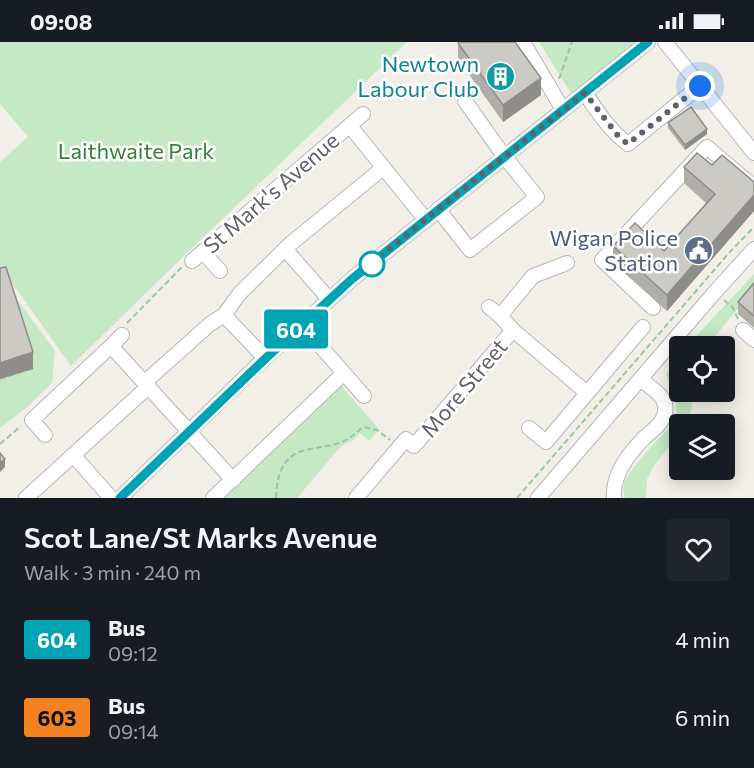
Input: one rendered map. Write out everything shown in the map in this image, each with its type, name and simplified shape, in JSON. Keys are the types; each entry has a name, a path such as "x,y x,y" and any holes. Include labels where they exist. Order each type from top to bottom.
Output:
{"street":[{"path":"523,42 563,110"},
{"path":"120,498 301,324 352,279 648,42"},
{"path":"665,42 754,153"},
{"path":"585,93 619,137 628,144 700,86"},
{"path":"438,209 470,250 537,197 465,102"},
{"name":"St Mark's Avenue","path":"198,257 363,114"},
{"name":"St Mark's Avenue","path":"350,126 425,219"},
{"path":"652,308 602,260 707,147 754,187"},
{"path":"26,498 210,324 224,315 240,293 285,249 383,168"},
{"path":"285,249 329,299"},
{"path":"538,498 754,249"},
{"path":"198,257 220,271"},
{"name":"More Street","path":"500,316 533,276 567,263"},
{"name":"More Street","path":"489,307 587,393"},
{"path":"224,315 266,358"},
{"path":"301,324 364,396"},
{"path":"529,428 546,442 643,327"},
{"name":"More Street","path":"356,498 513,330"},
{"path":"743,330 754,340"},
{"path":"45,435 32,420 122,335"},
{"path":"111,346 233,480"},
{"path":"213,498 344,374"},
{"path":"614,498 616,477 624,463 663,419 665,411 662,397 641,379"},
{"path":"73,455 111,498"}],"path":[{"path":"558,81 572,42"},
{"path":"517,498 754,227"},
{"path":"122,335 122,327 185,264 198,257"},
{"path":"715,292 733,308 743,330"},
{"path":"0,379 33,369"},
{"path":"0,444 26,422 32,420"},
{"path":"276,498 278,480 284,464 290,457 302,450 339,443 350,438 363,427 377,430 407,446"}],"green space":[{"name":"Laithwaite Park","path":"0,42 407,42 71,366 0,266 0,162 28,137 0,104"},
{"path":"539,42 637,42 571,93"},
{"path":"754,274 754,291 715,336 696,336"},
{"path":"0,276 55,351 52,383 26,408 0,428 0,379 33,368"},
{"path":"339,383 379,429 369,441 360,433 354,440 341,446 297,498 217,498"},
{"path":"675,402 692,402 690,414 675,414"},
{"path":"669,427 669,447 647,479 646,498 625,498 624,484 638,462"}],"building":[{"name":"Newtown Labour Club","path":"459,42 515,42 541,78 503,105"},
{"path":"691,107 707,129 685,145 668,123"},
{"name":"Wigan Police Station","path":"697,153 712,165 722,155 754,182 754,195 667,295 613,246 635,223 664,251 715,194 684,167"},
{"path":"6,267 33,352 0,363 0,268"},
{"path":"754,283 754,316 738,302"},
{"path":"0,453 5,459 0,463"}],"bus line":[{"name":"604","path":"120,498 301,324 352,279 648,42"}],"place":[{"name":"Newtown Labour Club","path":"500,77"},
{"name":"Wigan Police Station","path":"699,251"}],"route":[{"path":"372,264 368,266 585,93 619,137 628,144 700,86"}]}
